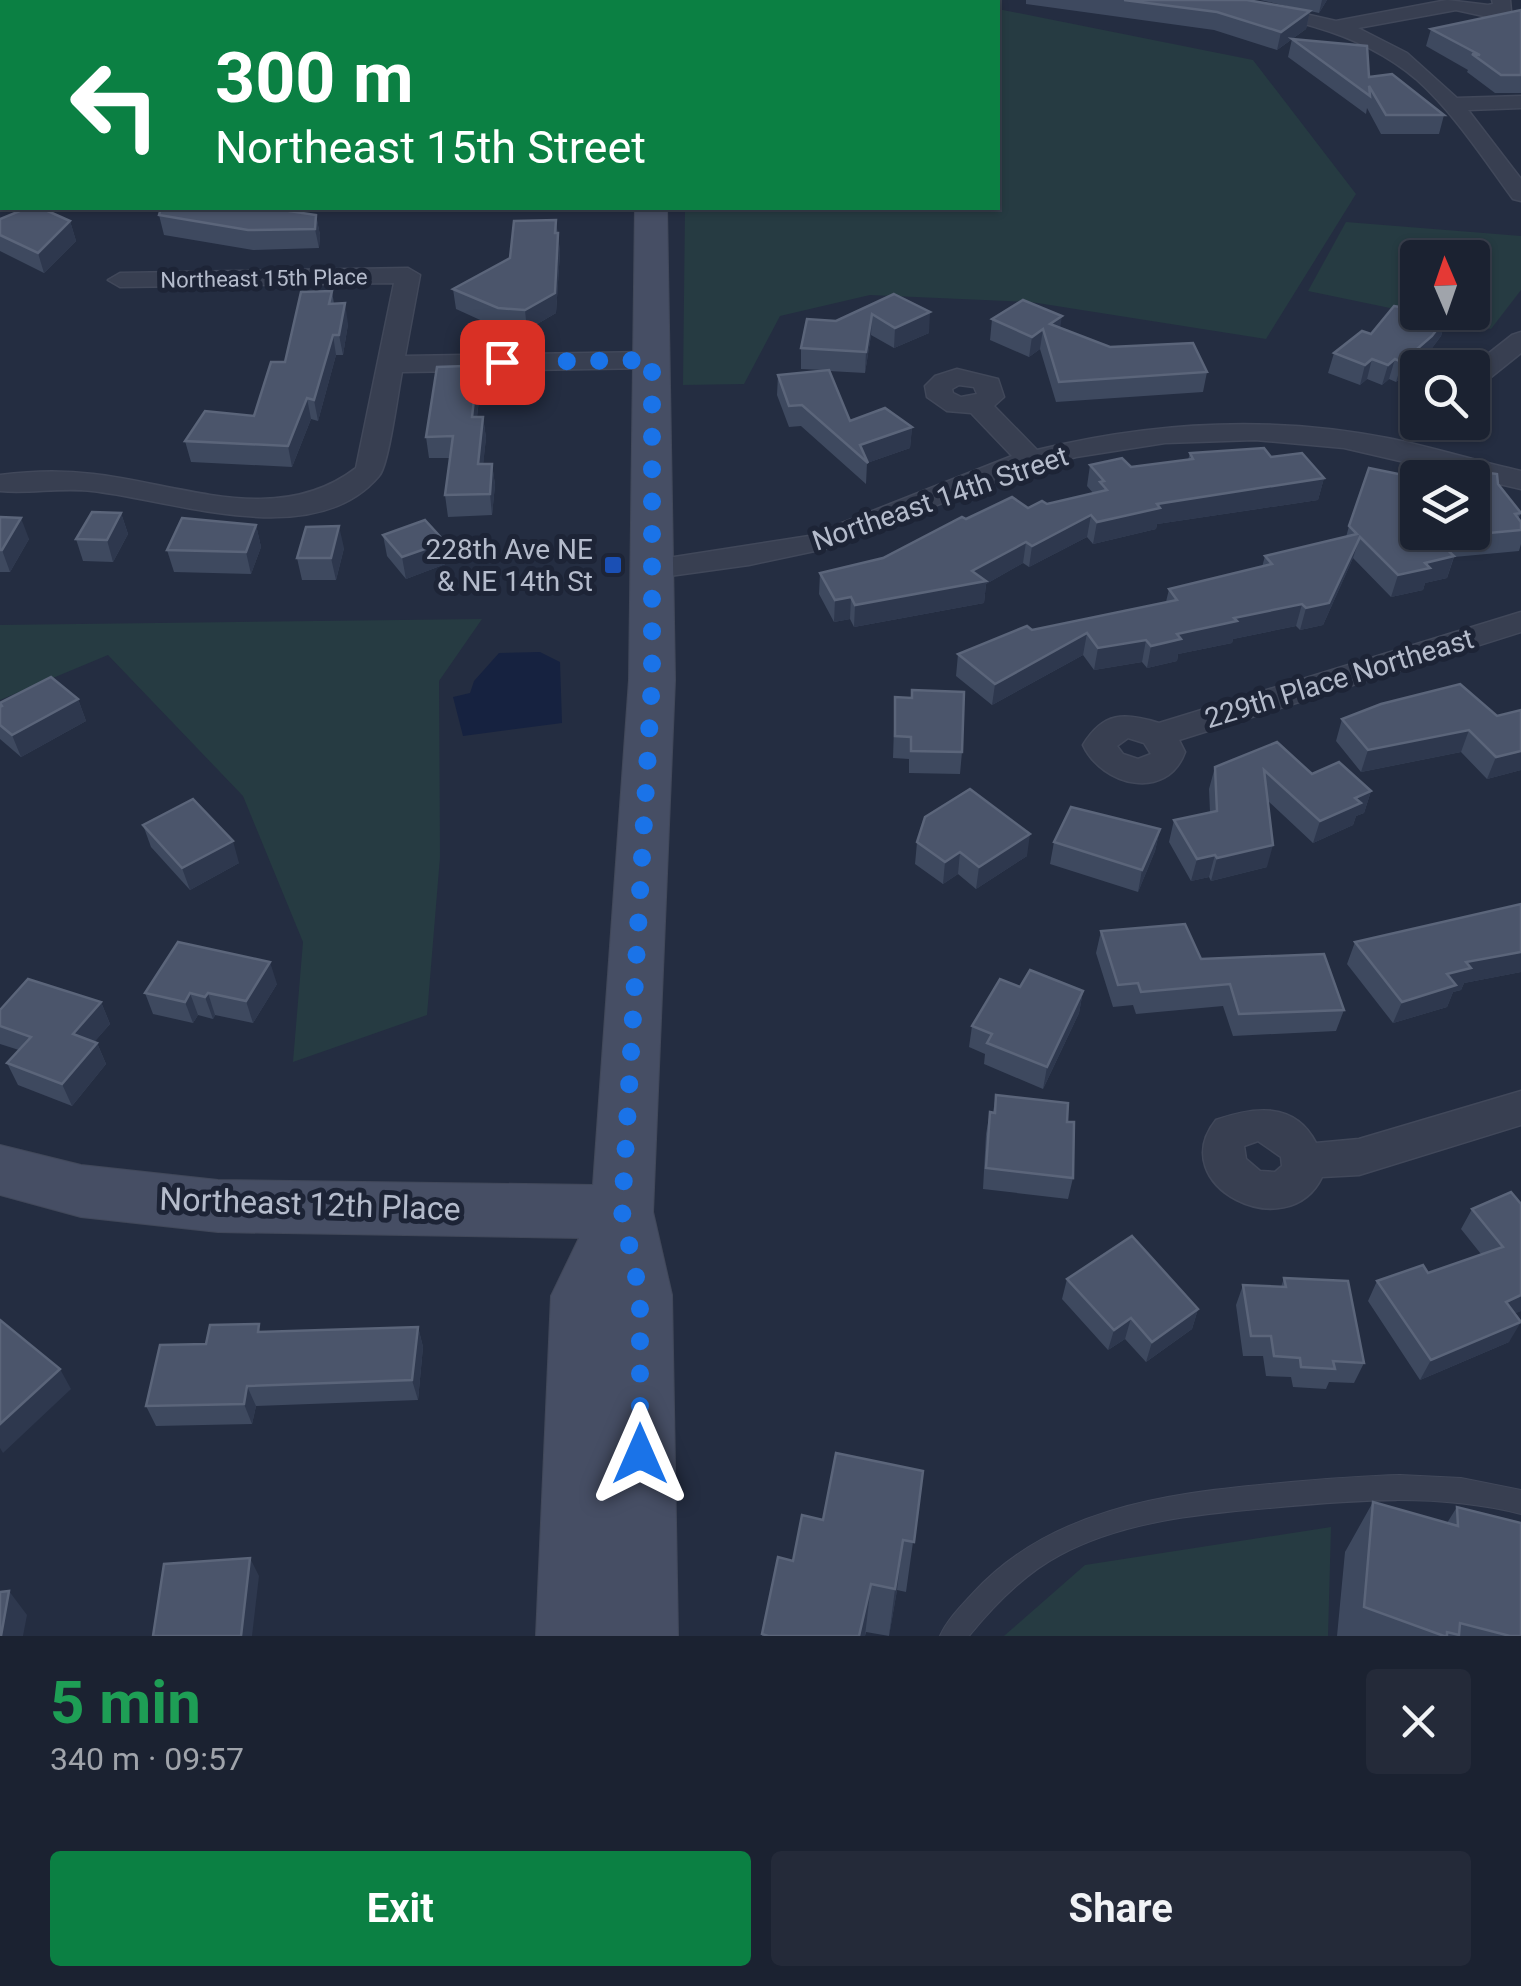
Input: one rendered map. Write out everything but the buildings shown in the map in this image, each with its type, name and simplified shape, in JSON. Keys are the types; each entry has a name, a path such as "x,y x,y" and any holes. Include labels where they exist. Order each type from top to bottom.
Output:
{"main road":[{"path":"642,1636 640,1295 622,1212 652,680 655,569 651,210"},
{"name":"Northeast 12th Place","path":"0,1170 82,1191 218,1206 622,1212"},
{"path":"573,1636 584,1296 622,1212"}],"street":[{"path":"1201,0 1278,12 1334,27 1408,62 1451,104 1521,194"},
{"path":"1334,27 1462,2 1495,10 1504,7 1501,0"},
{"path":"1451,104 1521,102"},
{"name":"Northeast 15th Place","path":"120,280 408,275 393,364"},
{"path":"1490,365 1521,340"},
{"path":"4,483 77,480 216,506 295,505 337,496 356,486 369,471 393,364 652,360"},
{"path":"978,405 1030,460"},
{"name":"Northeast 14th Street","path":"655,569 743,558 813,543 1030,460 1110,442 1216,432 1320,437 1387,447 1521,480"},
{"path":"1387,447 1400,437"},
{"name":"229th Place Northeast","path":"1157,735 1521,622"},
{"path":"1304,1161 1358,1157 1521,1108"}],"lane":[{"path":"953,1636 986,1593 1051,1546 1106,1522 1190,1504 1350,1488 1433,1485 1482,1490 1521,1502"}],"shaded area":[{"path":"1000,9 1253,60 1356,194 1266,339 1031,302 870,295 780,316 744,384 683,385 685,210 1000,210"},
{"path":"1346,222 1521,236 1521,290 1491,329 1490,240 1400,240 1400,310 1308,291"},
{"path":"482,619 439,681 440,857 427,1015 293,1062 303,942 243,796 108,655 0,700 0,625"},
{"path":"1331,1527 1328,1636 1004,1636 1085,1565"}],"water":[{"path":"540,652 560,662 562,723 463,736 453,697 470,693 474,681 499,653"}],"place":[{"name":"228th Ave NE & NE 14th St","path":"613,565"}],"route":[{"path":"502,362 652,360 652,680 622,1212 640,1295 640,1454"}]}
